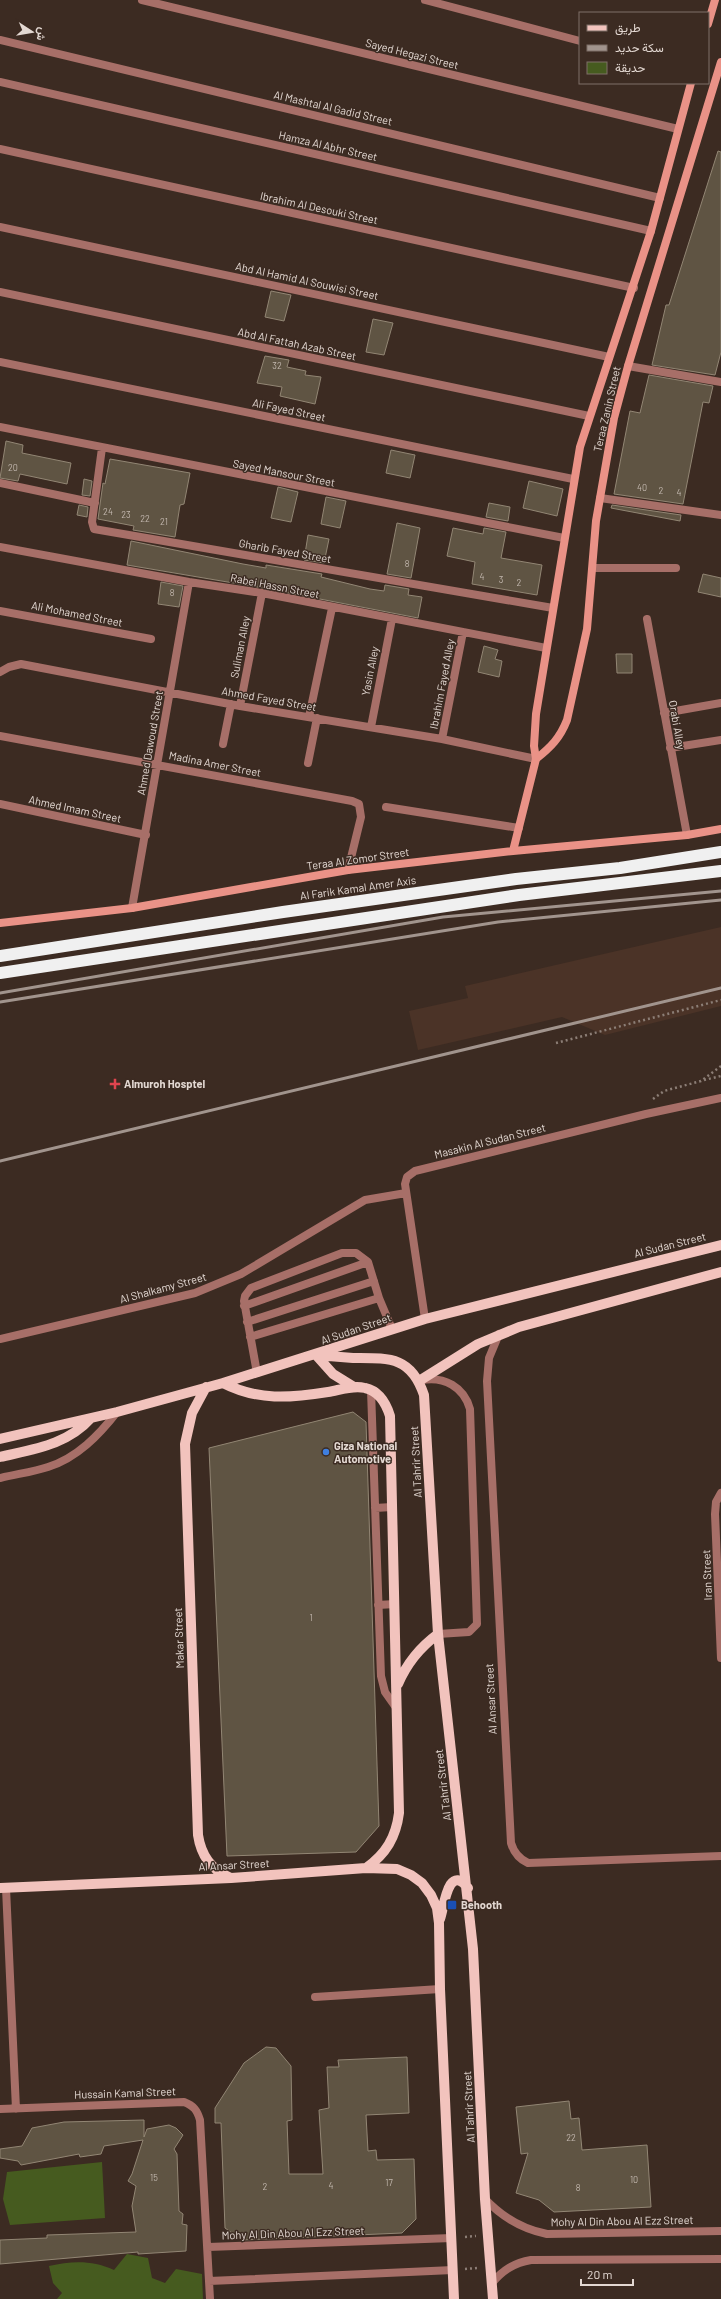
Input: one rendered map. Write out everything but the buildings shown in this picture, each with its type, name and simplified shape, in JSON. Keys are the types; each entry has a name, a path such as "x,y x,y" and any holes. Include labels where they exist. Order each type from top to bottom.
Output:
{"highway":[{"name":"Al Farik Kamal Amer Axis","path":"0,956 283,912 516,879 620,868 721,852"},
{"path":"0,973 519,895 721,871"}],"main road":[{"name":"Al Sudan Street","path":"0,1439 117,1412 206,1387 223,1384 425,1319 721,1245"},
{"path":"316,1355 385,1358 399,1362 411,1370 420,1381 458,1355 499,1334 519,1327 721,1272"},
{"path":"316,1355 333,1374 354,1387"},
{"name":"Al Tahrir Street","path":"420,1381 426,1408 438,1634 468,1888 473,1949 485,2199 493,2299"},
{"path":"223,1384 239,1391 273,1398 320,1393 354,1387 371,1390 384,1401 390,1416 397,1688 398,1824 390,1845 366,1868"},
{"name":"Makar Street","path":"206,1387 192,1413 185,1444 198,1835 202,1854 207,1862 222,1874 231,1878"},
{"path":"0,1457 58,1443 76,1432 91,1418"},
{"path":"397,1688 410,1661 420,1649 438,1634"},
{"name":"Al Ansar Street","path":"3,1888 231,1878 366,1868 397,1869 411,1875 422,1883 431,1895 437,1908 439,1923"},
{"path":"454,2299 440,1989 439,1923 447,1889 450,1883 457,1881 464,1882 468,1888"}],"street":[{"name":"Sayed Hegazi Street","path":"142,0 678,129"},
{"path":"425,0 579,41"},
{"path":"709,21 715,0"},
{"name":"Al Mashtal Al Gadid Street","path":"0,40 660,198"},
{"name":"Teraa Zanin Street","path":"536,759 553,745 562,733 567,720 586,629 600,498 614,418 628,366 721,62"},
{"name":"Hamza Al Abhr Street","path":"0,82 651,232"},
{"name":"Teraa Zanin Street","path":"512,851 536,759 535,725 573,479 589,416 634,288 651,232 691,84"},
{"name":"Ibrahim Al Desouki Street","path":"0,149 634,288"},
{"name":"Abd Al Hamid Al Souwisi Street","path":"0,227 609,357"},
{"name":"Abd Al Fattah Azab Street","path":"0,292 589,416"},
{"name":"Ali Fayed Street","path":"0,362 573,479"},
{"path":"628,366 721,382"},
{"name":"Sayed Mansour Street","path":"0,428 564,538"},
{"name":"Gharib Fayed Street","path":"102,448 92,524 96,530 553,608"},
{"path":"0,483 95,503"},
{"path":"600,498 721,515"},
{"name":"Rabei Hassn Street","path":"0,548 189,582 262,593 332,608 546,648"},
{"path":"593,568 676,568"},
{"name":"Ahmed Dawoud Street","path":"132,908 146,835 189,582"},
{"name":"Suliman Alley","path":"240,706 262,593"},
{"path":"308,763 313,718 332,608"},
{"name":"Ali Mohamed Street","path":"0,611 151,639"},
{"name":"Yasin Alley","path":"371,727 392,619"},
{"name":"Orabi Alley","path":"647,619 687,835"},
{"name":"Ibrahim Fayed Alley","path":"442,739 463,632"},
{"name":"Ahmed Fayed Street","path":"0,672 9,667 21,664 240,706 442,739 536,759"},
{"path":"664,713 721,703"},
{"path":"223,744 231,704"},
{"name":"Madina Amer Street","path":"0,736 352,801 359,804 361,817 348,870"},
{"path":"670,748 721,740"},
{"name":"Ahmed Imam Street","path":"0,804 146,835"},
{"path":"386,807 519,828"},
{"name":"Teraa Al Zomor Street","path":"0,923 132,908 348,870 512,851 687,835 721,829"},
{"name":"Masakin Al Sudan Street","path":"425,1319 406,1193 405,1184 407,1176 414,1171 646,1114 721,1098"},
{"name":"Al Shalkamy Street","path":"0,1339 195,1293 241,1274 365,1200 406,1193"},
{"path":"257,1373 244,1306 244,1296 251,1288 342,1254 356,1253 368,1262 379,1298 392,1329"},
{"path":"244,1306 368,1262"},
{"path":"247,1322 374,1281"},
{"path":"250,1337 379,1298"},
{"name":"Al Ansar Street","path":"499,1334 490,1358 487,1381 511,1843 513,1850 522,1860 528,1863 721,1856"},
{"path":"420,1381 437,1379 453,1385 467,1398 470,1409 477,1624 469,1632 438,1634"},
{"path":"371,1390 381,1676 385,1692 397,1709"},
{"path":"0,1478 49,1467 61,1462 92,1440 117,1412"},
{"name":"Iran Street","path":"721,1492 716,1502 715,1514 721,1658"},
{"path":"375,1508 392,1507"},
{"path":"378,1605 395,1604"},
{"path":"3,1888 16,2109"},
{"path":"315,1997 440,1989"},
{"name":"Hussain Kamal Street","path":"0,2109 184,2102 192,2105 198,2111 200,2120 210,2299"},
{"name":"Mohy Al Din Abou Al Ezz Street","path":"485,2199 507,2219 533,2231 547,2234 721,2231"},
{"name":"Mohy Al Din Abou Al Ezz Street","path":"208,2247 452,2238"},
{"path":"492,2284 505,2270 513,2265 531,2260 721,2259"},
{"path":"209,2282 453,2270"}],"path":[{"path":"556,1043 721,1000"},
{"path":"701,1081 721,1066"},
{"path":"646,1114 651,1102 659,1093 721,1076"},
{"path":"452,2238 488,2236"},
{"path":"453,2270 491,2268"}],"shaded area":[{"path":"721,927 721,1006 605,1035 562,1017 418,1050 409,1011 468,998 465,986"}],"green space":[{"path":"102,2162 105,2218 10,2225 3,2199 7,2172"},
{"path":"127,2254 148,2258 152,2278 165,2283 176,2269 202,2274 203,2299 57,2299 62,2293 53,2283 49,2266 82,2262 98,2264 114,2270"}],"railway":[{"path":"0,993 443,917 721,891"},
{"path":"0,1002 498,922 721,900"},
{"path":"0,1161 721,988"}],"place":[{"name":"Almuroh Hosptel","path":"115,1084"},
{"name":"Giza National Automotive","path":"326,1452"},
{"name":"Behooth","path":"452,1905"}]}
